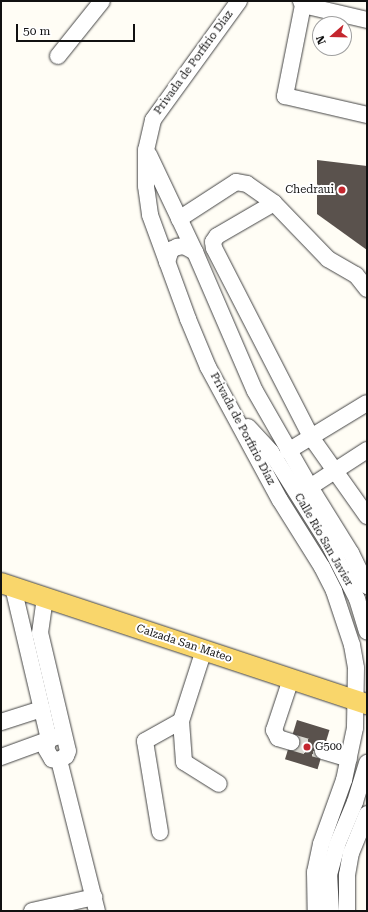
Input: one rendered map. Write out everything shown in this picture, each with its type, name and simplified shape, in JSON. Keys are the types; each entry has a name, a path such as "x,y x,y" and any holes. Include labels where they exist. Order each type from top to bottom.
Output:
{"main road":[{"name":"Calzada San Mateo","path":"7,585 362,702"}],"street":[{"path":"58,56 102,1"},
{"name":"Privada de Porfirio Díaz","path":"240,1 153,120 146,150 146,186 150,214 208,367 280,500 334,591 361,673 362,702"},
{"path":"367,20 302,3 285,96 367,115"},
{"path":"146,150 195,252 255,391 288,451 351,553 367,586"},
{"path":"179,219 236,182 247,184 274,203 328,259 356,275 367,289"},
{"path":"274,203 217,236 213,242 214,248 311,437 334,472 367,516"},
{"path":"167,262 171,250 177,247 184,246 195,252"},
{"name":"Calle Río San Javier","path":"255,391 257,427"},
{"path":"288,451 367,403"},
{"name":"Calle Río San Javier","path":"232,409 257,427 344,572 367,631"},
{"path":"310,488 367,450"},
{"path":"7,585 42,709 56,737 68,751 66,756 59,760 95,904 32,911"},
{"path":"45,598 40,633 56,737"},
{"path":"204,650 181,721 184,762 219,784"},
{"path":"291,679 274,730 278,738 291,742"},
{"path":"316,911 315,872 321,844 349,759 360,736 362,702"},
{"path":"1,722 42,709"},
{"path":"160,832 145,741 181,721"},
{"path":"1,757 56,737"},
{"path":"323,751 349,759"},
{"path":"331,911 329,875 337,845 355,802 367,763"},
{"path":"347,911 347,875 351,853 367,814"}],"building":[{"name":"Chedraui","path":"317,160 367,166 367,250 317,214"},
{"name":"G500","path":"297,720 330,730 318,769 285,759"}],"tunnel":[{"path":"291,742 323,751"}],"place":[{"name":"Chedraui","path":"342,190"},
{"name":"G500","path":"307,747"}]}
